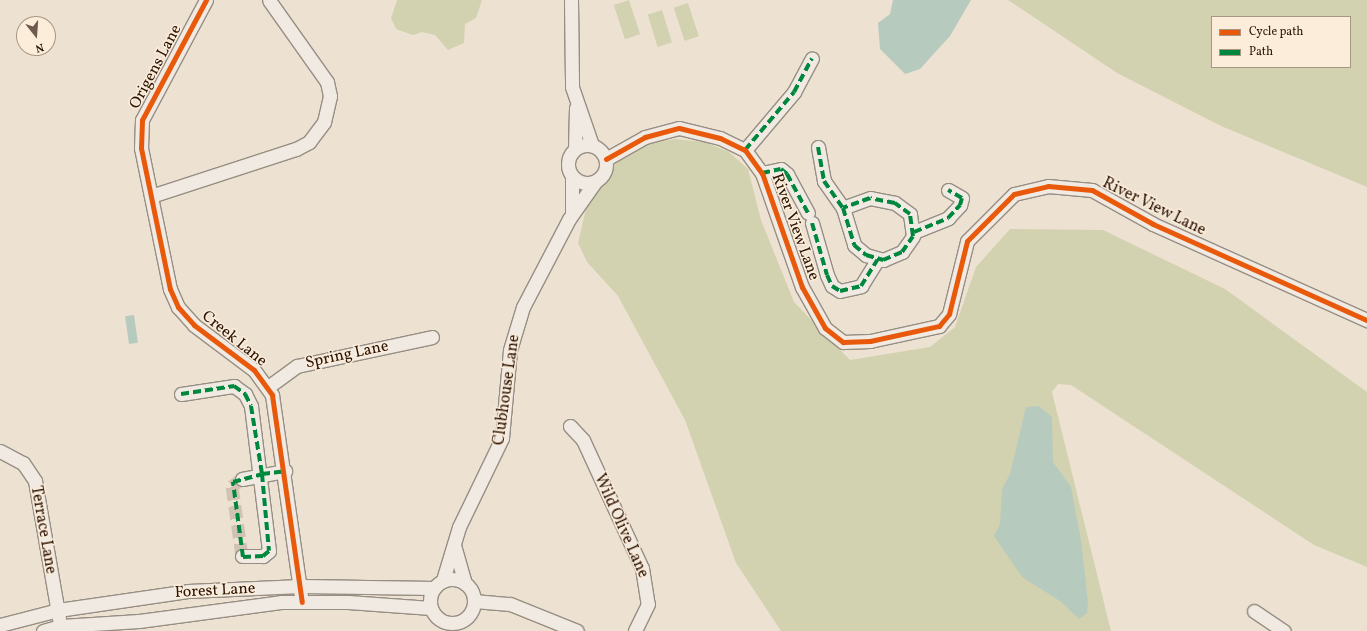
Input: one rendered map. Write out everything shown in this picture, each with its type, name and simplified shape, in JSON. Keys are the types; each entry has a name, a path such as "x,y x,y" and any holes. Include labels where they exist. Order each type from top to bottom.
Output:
{"street":[{"name":"Origens Lane","path":"151,196 141,148 142,120 206,0"},
{"path":"151,196 296,149 309,142 320,127 328,109 327,82 269,0"},
{"path":"571,0 570,57 576,102 575,149 568,162 572,176 578,182 595,182 606,170 606,159 592,145 576,102"},
{"path":"745,150 794,92 812,58"},
{"name":"River View Lane","path":"606,159 645,138 679,128 720,138 745,150 762,173 799,282 825,328 843,342 870,341 939,326 948,314 967,241 1014,194 1048,186 1080,188 1101,194 1153,224 1367,320"},
{"path":"575,149 592,145"},
{"path":"818,147 824,181 843,208 852,242 877,260"},
{"path":"762,173 781,169 787,174 810,218 827,275 832,286 840,291 861,286 877,260 902,252 914,232 948,218 960,205 962,198 948,190"},
{"name":"Clubhouse Lane","path":"572,176 572,215"},
{"name":"Clubhouse Lane","path":"438,584 454,543 502,438 510,350 518,320 572,215 595,182"},
{"name":"Creek Lane","path":"151,196 170,289 178,308 194,325 254,370 268,387 276,407 302,602"},
{"path":"843,208 870,198 895,203 910,214 914,232"},
{"name":"Spring Lane","path":"268,387 297,366 432,337"},
{"path":"181,394 228,386 240,389 250,406 262,474 269,550 263,556 242,556"},
{"name":"Wild Olive Lane","path":"570,426 584,440 642,568 648,604 636,631"},
{"name":"Terrace Lane","path":"0,451 23,463 35,481 61,626"},
{"path":"242,479 262,474 285,471"},
{"path":"454,543 465,583 474,601 468,617 455,623 441,621 431,608 438,584 465,583"},
{"name":"Forest Lane","path":"0,625 58,610 188,591 301,586 438,584"},
{"path":"474,601 510,604 577,631"},
{"name":"Forest Lane","path":"43,631 61,626 139,621 231,606 302,602 431,608"},
{"path":"1254,611 1284,631"}],"green space":[{"path":"397,0 482,0 476,18 465,24 464,43 448,50 435,35 422,32 413,35 396,29 391,18"},
{"path":"629,0 640,34 625,39 614,5"},
{"path":"1008,0 1367,0 1367,187 1221,126 1117,73"},
{"path":"688,3 699,36 685,41 674,8"},
{"path":"662,10 672,43 658,47 648,14"},
{"path":"676,139 705,142 729,152 748,169 761,220 794,302 850,360 930,347 955,327 976,267 1010,229 1103,230 1225,289 1367,392 1367,567 1314,545 1071,385 1058,384 1052,392 1111,631 781,631 736,563 685,420 618,296 587,262 578,243 589,196 603,185 611,164 650,143"}],"shaded area":[{"path":"893,0 971,0 950,36 920,69 905,74 880,49 878,23 890,14"},
{"path":"134,315 138,343 129,344 125,316"},
{"path":"1039,406 1052,417 1053,462 1071,487 1081,540 1088,602 1087,613 1079,619 1060,601 1022,577 994,536 1000,524 1002,489 1010,474 1026,407"}],"tunnel":[{"path":"242,479 232,486 242,556"}],"marked path":[{"path":"745,150 794,92 812,58"},
{"path":"818,147 824,181 843,208 854,245 866,255 883,260 902,252 913,236 910,214 895,203 870,198 843,208"},
{"path":"762,173 781,169 787,174 808,213"},
{"path":"914,232 948,218 960,205 962,198 948,190"},
{"path":"812,223 827,275 832,286 840,291 861,286 877,260"},
{"path":"181,394 234,386 245,394 251,406 262,474 269,551 263,556 243,557 233,482 262,474 285,471"}],"cycle path":[{"path":"206,0 142,120 141,148 170,289 178,307 194,325 254,370 272,395 302,602"},
{"path":"606,159 645,137 679,128 720,138 745,150 762,173 802,287 825,328 843,342 870,341 939,326 949,314 967,241 1014,194 1048,186 1092,190 1153,224 1367,320"}]}
